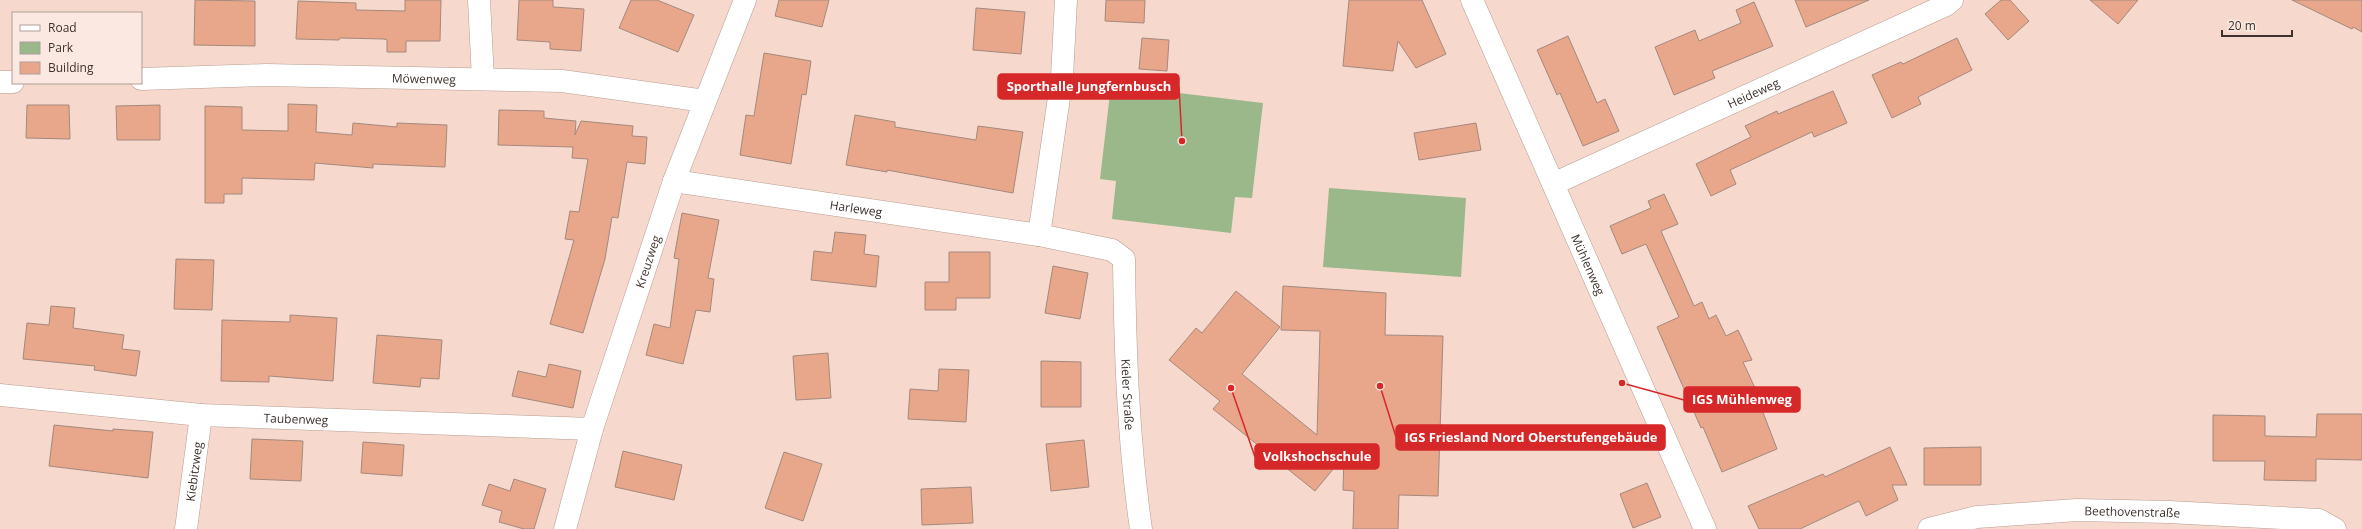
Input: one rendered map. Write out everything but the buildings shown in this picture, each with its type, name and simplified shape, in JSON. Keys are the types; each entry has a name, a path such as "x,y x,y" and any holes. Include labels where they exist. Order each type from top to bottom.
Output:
{"street":[{"path":"479,0 483,79"},
{"name":"Kreuzweg","path":"565,529 592,429 674,181 745,0"},
{"path":"1039,235 1062,78 1066,0"},
{"name":"Mühlenweg","path":"1472,0 1706,529"},
{"name":"Heideweg","path":"1553,184 1939,8 1952,0"},
{"name":"Möwenweg","path":"142,79 266,76 562,81 705,101"},
{"path":"0,82 12,82"},
{"name":"Harleweg","path":"674,181 1039,235 1112,250 1124,259"},
{"name":"Kieler Straße","path":"1124,259 1125,358 1132,466 1141,529"},
{"name":"Taubenweg","path":"0,395 201,415 592,429"},
{"name":"Kiebitzweg","path":"186,529 201,415"},
{"name":"Beethovenstraße","path":"1929,529 1977,517 2077,510 2169,512 2319,520 2335,529"}],"green space":[{"path":"1111,85 1263,103 1252,198 1235,197 1231,233 1112,219 1116,181 1100,179"},
{"path":"1329,188 1466,198 1461,277 1323,267"}],"place":[{"name":"Sporthalle Jungfernbusch","path":"1182,141"},
{"name":"IGS Mühlenweg","path":"1622,383"},
{"name":"IGS Friesland Nord Oberstufengebäude","path":"1380,386"},
{"name":"Volkshochschule","path":"1231,388"}]}
